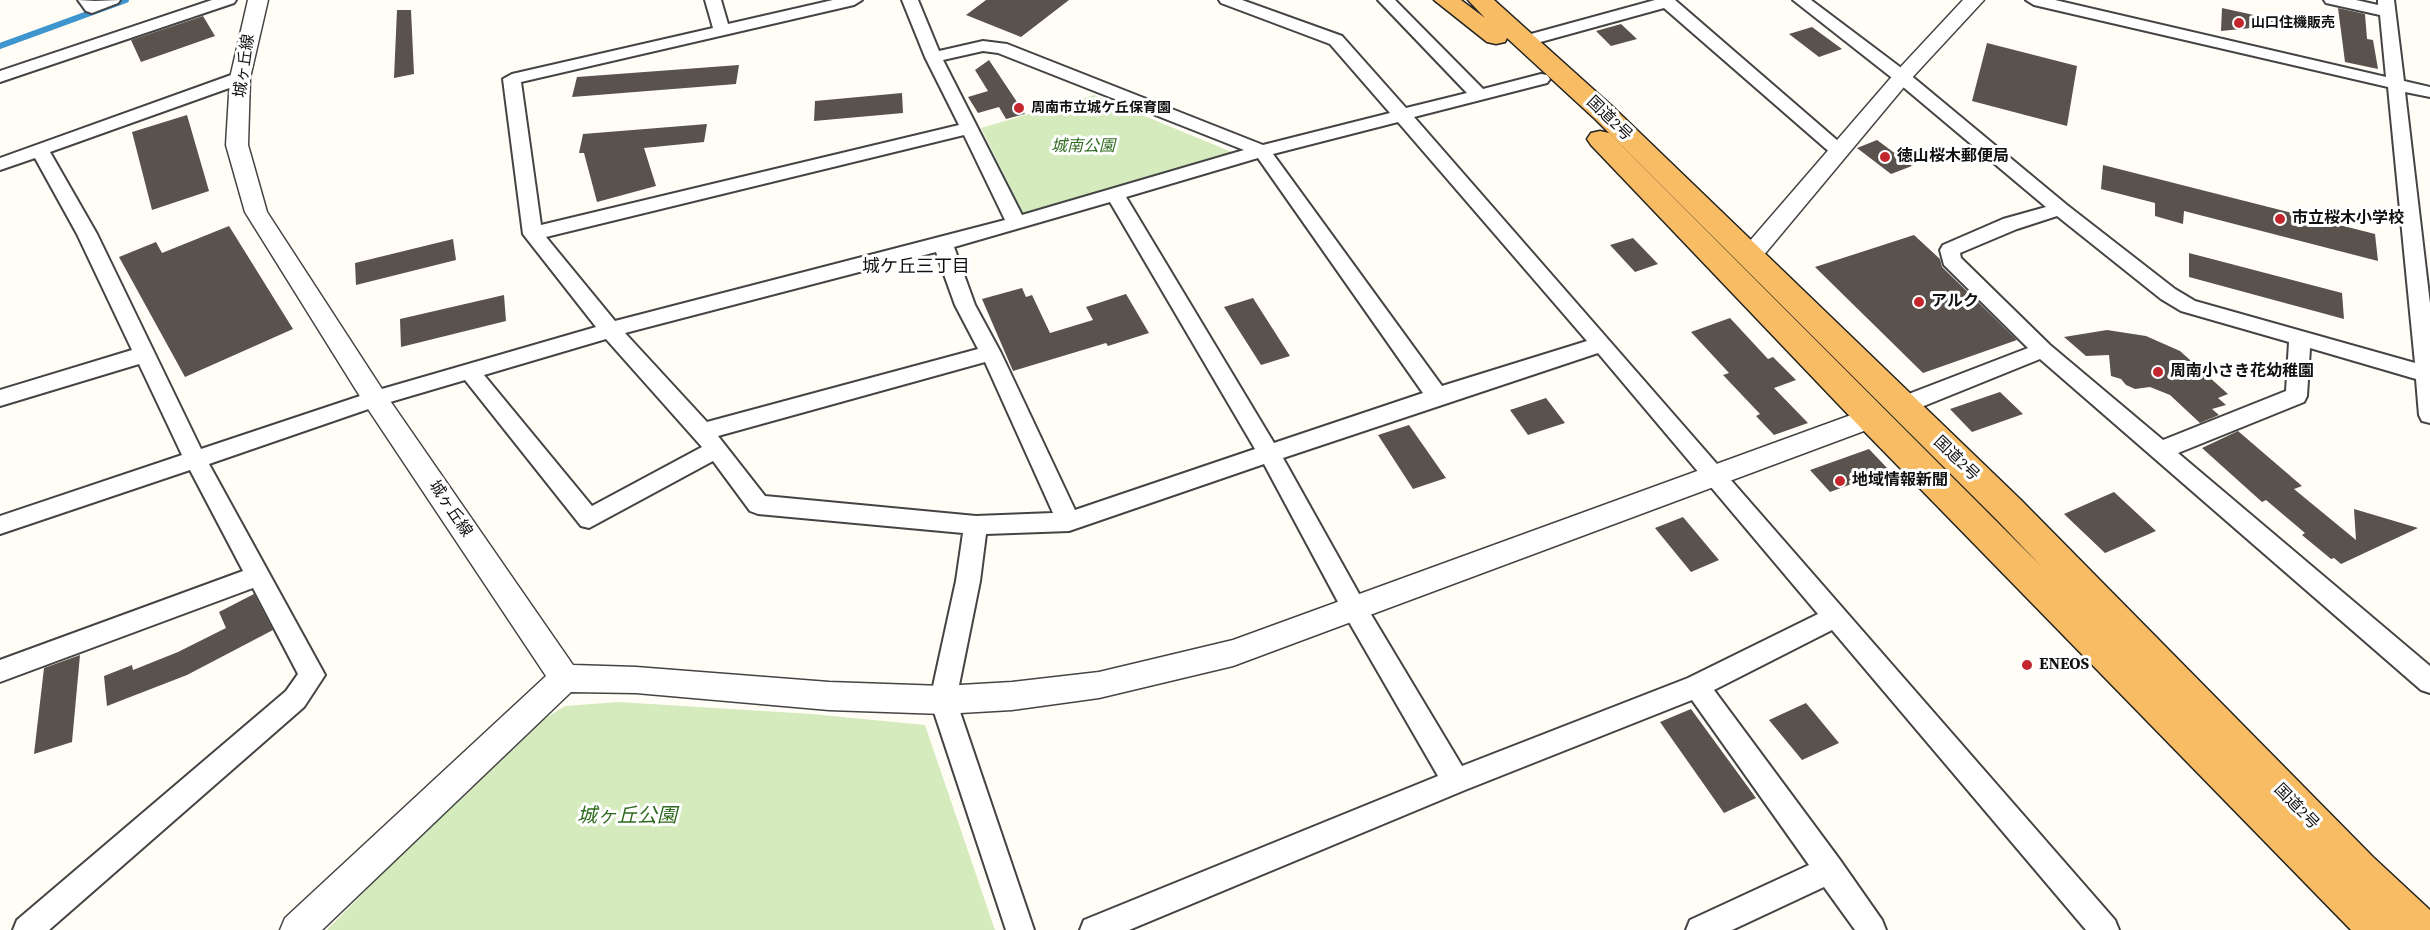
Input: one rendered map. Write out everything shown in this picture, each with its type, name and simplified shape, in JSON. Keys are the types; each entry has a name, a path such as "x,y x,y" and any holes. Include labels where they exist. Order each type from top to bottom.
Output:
{"highway":[{"path":"1446,0 1508,27"},
{"name":"国道2号","path":"1454,0 1508,27 1541,79 1871,418 2380,930"},
{"name":"国道2号","path":"1480,0 1750,256 2009,510 2358,871 2421,930"}],"street":[{"path":"86,0 92,8 112,0"},
{"path":"0,77 228,0"},
{"name":"城ヶ丘線","path":"258,0 240,78 237,145 256,212 375,399 565,678"},
{"path":"714,0 722,31"},
{"path":"854,0 512,79 533,234 610,330 710,441 758,505 976,525 1069,522 1437,396 1602,344"},
{"path":"910,0 933,57 1016,223"},
{"path":"1227,0 1336,40 1602,344 2105,930"},
{"path":"1386,0 1478,94"},
{"path":"1801,0 1902,77 2060,209 2168,294 2188,306 2428,375"},
{"path":"1750,256 1902,77 1974,0"},
{"path":"2034,0 2430,92"},
{"path":"2332,0 2386,6 2428,375 2430,415"},
{"path":"1508,27 1665,1 1839,151"},
{"path":"933,57 983,46 1000,48 1262,152 1437,396"},
{"path":"0,164 240,78"},
{"path":"0,525 375,399 610,330 943,244 1262,152 1541,79"},
{"path":"533,234 970,128"},
{"path":"27,930 295,699 312,675 195,459 87,234 40,150"},
{"path":"1115,195 1270,455 1354,608 1456,781"},
{"path":"2060,209 2010,224 1950,250 1951,260 2043,350 2430,682"},
{"path":"943,244 965,305 991,353 1069,522"},
{"path":"2160,451 2296,396 2300,340"},
{"path":"1901,406 2043,350"},
{"path":"0,398 126,361 144,352"},
{"path":"469,371 589,519 710,441 991,353"},
{"path":"297,930 565,678 636,680 829,696 943,700 1012,696 1099,685 1233,652 1871,418"},
{"path":"976,525 969,581 943,700 1020,930"},
{"path":"0,671 239,584 257,574"},
{"path":"1094,930 1456,781 1697,686 1835,617"},
{"path":"1697,686 1872,930"},
{"path":"1700,930 1830,870"}],"green space":[{"name":"城南公園","path":"1094,95 1234,153 1023,213 981,128"},
{"name":"城ヶ丘公園","path":"618,702 812,714 925,725 995,930 327,930 521,733 565,706"}],"building":[{"path":"986,0 1069,0 1021,37 966,15"},
{"name":"山口住機販売","path":"2222,8 2281,21 2281,25 2221,31"},
{"path":"2338,8 2365,14 2367,39 2373,40 2378,69 2345,62"},
{"path":"397,10 411,10 414,74 394,78"},
{"path":"203,16 215,36 141,62 131,40"},
{"path":"1621,24 1637,39 1611,46 1596,31"},
{"path":"1812,27 1842,49 1819,57 1789,34"},
{"path":"1987,43 2077,66 2067,126 1972,101"},
{"path":"989,60 1025,114 1006,119 999,107 978,113 968,97 988,91 975,70"},
{"path":"739,65 736,84 572,97 577,77"},
{"path":"902,93 903,113 814,121 815,101"},
{"path":"187,115 209,191 152,210 132,132"},
{"path":"707,124 704,142 644,148 656,186 597,202 584,153 579,153 583,134"},
{"path":"1877,140 1912,166 1891,174 1857,148"},
{"path":"2103,165 2375,234 2378,261 2184,211 2183,224 2155,216 2155,203 2101,189"},
{"path":"229,226 293,329 185,377 119,257 156,242 162,253"},
{"name":"アルク","path":"1914,235 1940,259 1942,267 2017,340 1923,373 1815,267"},
{"path":"1633,238 1658,264 1635,272 1610,245"},
{"path":"453,239 456,260 356,285 355,263"},
{"path":"2189,253 2342,293 2344,319 2189,277"},
{"path":"1022,288 1026,297 1032,295 1050,333 1093,320 1086,307 1126,294 1149,333 1108,346 1106,343 1013,371 982,299"},
{"path":"504,295 506,321 401,347 400,319"},
{"path":"1253,298 1290,356 1261,365 1224,307"},
{"path":"1730,318 1768,359 1773,357 1796,380 1774,388 1808,423 1774,435 1756,416 1760,414 1723,375 1729,373 1691,332"},
{"path":"2107,330 2146,336 2180,351 2228,394 2218,398 2226,405 2212,409 2219,415 2200,423 2170,395 2150,387 2135,389 2126,385 2121,379 2111,376 2109,355 2086,356 2064,337"},
{"path":"2000,392 2023,414 1972,432 1950,409"},
{"path":"1546,398 1565,423 1528,435 1510,410"},
{"path":"1409,425 1446,478 1413,489 1378,435"},
{"path":"2238,431 2302,486 2294,489 2356,540 2354,509 2418,528 2341,564 2334,558 2331,559 2302,535 2305,533 2266,500 2262,502 2202,448"},
{"name":"地域情報新聞","path":"1869,449 1889,470 1830,492 1810,470"},
{"path":"2114,492 2156,531 2105,553 2064,514"},
{"path":"1683,517 1719,560 1691,572 1655,528"},
{"path":"254,594 273,630 187,675 107,706 104,676 132,665 133,670 178,652 226,628 219,612"},
{"path":"80,655 72,742 34,754 44,668"},
{"path":"1806,703 1839,743 1802,760 1769,720"},
{"path":"1691,709 1756,798 1724,813 1660,722"}],"waterway":[{"path":"0,46 126,0"}],"place":[{"name":"山口住機販売","path":"2239,23"},
{"name":"周南市立城ケ丘保育園","path":"1019,108"},
{"name":"徳山桜木郵便局","path":"1885,157"},
{"name":"市立桜木小学校","path":"2280,219"},
{"name":"アルク","path":"1919,302"},
{"name":"周南小さき花幼稚園","path":"2158,372"},
{"name":"地域情報新聞","path":"1840,481"},
{"name":"ENEOS","path":"2027,665"}],"district":[{"name":"城ケ丘三丁目","path":"916,267"}]}
